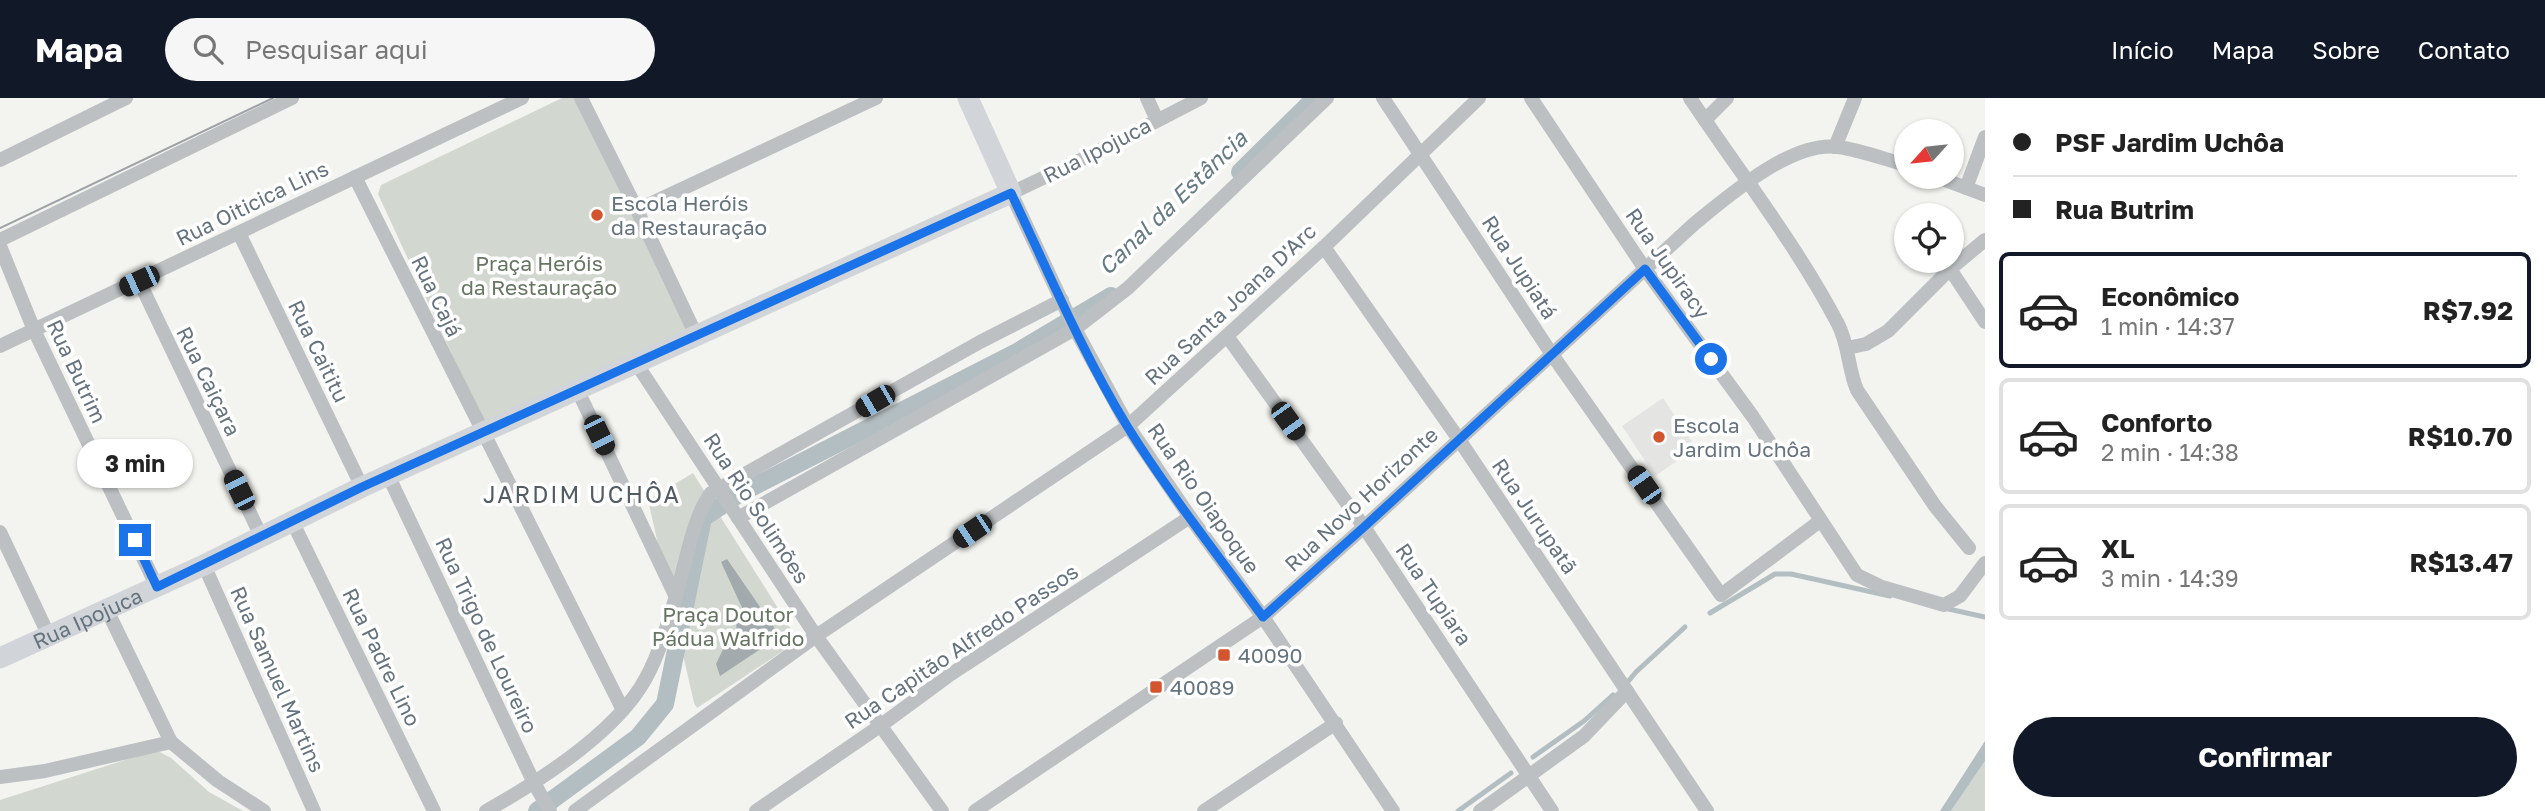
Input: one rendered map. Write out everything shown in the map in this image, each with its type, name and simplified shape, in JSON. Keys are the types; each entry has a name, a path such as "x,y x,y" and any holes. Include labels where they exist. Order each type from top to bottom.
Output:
{"main road":[{"path":"968,98 1011,193"},
{"name":"Rua Ipojuca","path":"0,658 204,565 388,475 1011,193"}],"street":[{"path":"0,160 126,98"},
{"path":"0,240 292,98"},
{"name":"Rua Oiticica Lins","path":"0,346 522,98"},
{"path":"581,98 695,335"},
{"path":"637,210 876,98"},
{"path":"1147,98 1157,120"},
{"name":"Rua Ipojuca","path":"1011,193 1201,98"},
{"path":"736,515 1075,328 1128,288 1327,98"},
{"name":"Rua Jupiatá","path":"1383,98 1552,353 1721,595 1820,521"},
{"name":"Rua Santa Joana D'Arc","path":"575,811 816,636 1128,426 1324,247 1479,98"},
{"name":"Rua Jupiracy","path":"1531,98 1645,269 1744,403 1857,575 1882,587 1944,605 1960,596 1985,563"},
{"path":"1690,98 1778,224 1833,314 1847,348 1850,373 1857,390 1935,506 1969,548"},
{"path":"1705,120 1727,98"},
{"path":"1855,98 1835,147 1894,162"},
{"path":"1985,137 1966,188 1985,195"},
{"name":"Rua Novo Horizonte","path":"975,811 1263,617 1694,224 1746,181 1814,149 1835,147"},
{"name":"Rua Cajá","path":"355,177 623,710"},
{"name":"Rua Rio Oiapoque","path":"1011,193 1075,328 1128,426 1336,723 1393,811"},
{"name":"Rua Caititu","path":"239,233 362,487"},
{"path":"1964,257 1985,240"},
{"name":"Rua Butrim","path":"0,246 34,330 157,587"},
{"name":"Rua Jurupatã","path":"1324,247 1458,439 1707,811"},
{"path":"1847,348 1866,344 1888,331 1945,273"},
{"path":"1953,273 1985,322"},
{"name":"Rua Caiçara","path":"139,281 261,536"},
{"path":"486,811 535,784 568,759 623,710 640,688 655,658 705,502 721,490 980,342 1063,302"},
{"name":"Rua Tupiara","path":"1227,336 1364,527 1552,811"},
{"name":"Rua Rio Solimões","path":"636,363 816,636 942,811"},
{"path":"577,389 676,597"},
{"name":"Rua Trigo de Loureiro","path":"388,475 550,811"},
{"name":"Rua Capitão Alfredo Passos","path":"756,811 948,676 1190,517"},
{"name":"Rua Padre Lino","path":"292,521 434,811"},
{"path":"0,532 49,636"},
{"name":"Rua Samuel Martins","path":"204,565 314,811"},
{"path":"107,610 171,743 218,780 264,811"},
{"path":"1480,811 1584,736 1626,691"},
{"path":"1205,811 1336,723"},
{"path":"0,777 46,771 171,743"}],"shaded area":[{"name":"Escola Jardim Uchôa","path":"1663,398 1696,448 1655,476 1622,426"},
{"path":"1985,741 1985,761 1951,811 1940,811"}],"green space":[{"name":"Praça Heróis da Restauração","path":"562,98 575,98 685,319 686,330 487,424 478,411 378,194 381,185"},
{"name":"Praça Doutor Pádua Walfrido","path":"693,473 796,637 795,643 697,708 648,500"},
{"path":"156,750 171,758 209,792 243,811 0,811 0,800"},
{"path":"1985,761 1985,811 1951,811"}],"building":[{"path":"727,559 780,636 720,676 716,664 726,643 737,637 736,619 744,612 721,562"}],"waterway":[{"name":"Canal da Estância","path":"1240,172 1315,98"},
{"name":"Canal da Estância","path":"537,811 638,737 665,704 703,518 739,494 1017,352 1111,296"},
{"path":"1710,613 1775,574 1791,574 1890,596"},
{"path":"1944,608 1985,617"},
{"path":"1626,684 1685,627"},
{"path":"1533,757 1584,721 1613,695"},
{"path":"1458,811 1511,773"}],"tram line":[{"path":"0,228 273,98"}],"place":[{"name":"Escola Heróis da Restauração","path":"597,215"},
{"name":"Escola Jardim Uchôa","path":"1659,437"},
{"name":"40090","path":"1224,655"},
{"name":"40089","path":"1156,687"}],"district":[{"name":"JARDIM UCHÔA","path":"582,494"}],"route":[{"path":"135,540 157,587 362,487 1011,193 1074,327 1128,426 1263,617 1645,269 1711,359"}]}
